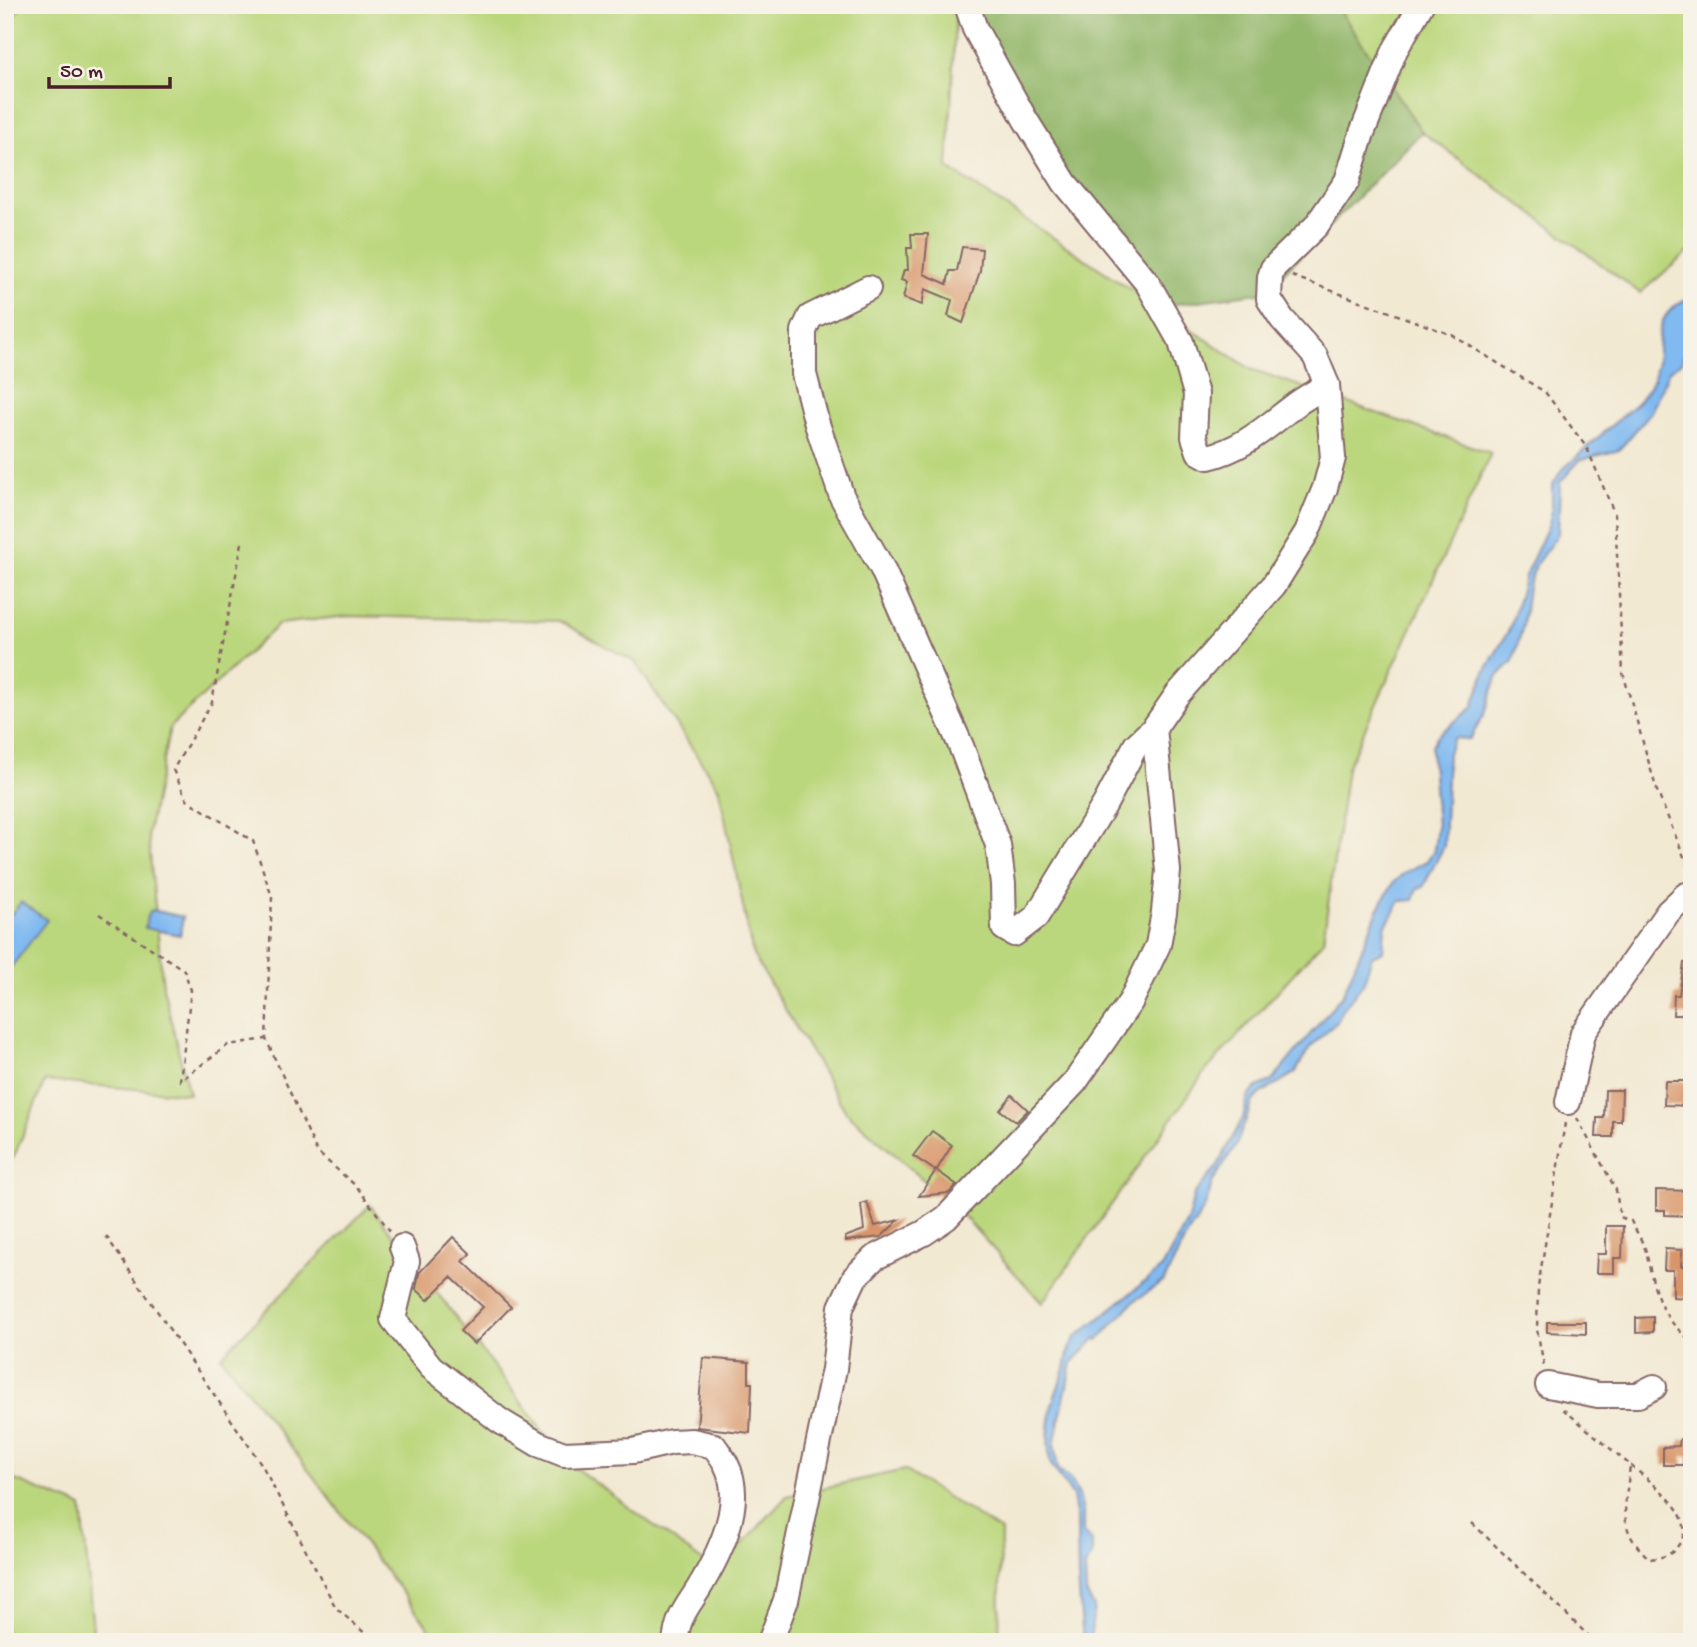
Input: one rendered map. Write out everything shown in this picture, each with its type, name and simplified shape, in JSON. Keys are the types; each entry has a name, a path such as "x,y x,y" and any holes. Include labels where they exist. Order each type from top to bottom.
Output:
{"street":[{"path":"967,5 975,29 1065,183 1148,284 1181,342 1196,394 1195,437 1199,452 1208,457 1248,443 1297,404 1327,385"},
{"path":"868,288 810,317 804,331 804,374 817,424 842,498 882,568 961,746 998,845 1003,884 1004,928 1014,934 1036,917 1105,804 1136,745 1154,728 1177,695 1273,585 1307,532 1325,488 1333,458 1327,385 1315,356 1282,319 1270,281 1316,226 1347,181 1362,133 1395,50 1421,5"},
{"path":"770,1642 786,1600 834,1368 841,1307 855,1277 874,1258 924,1233 946,1218 1075,1082 1131,1001 1157,945 1168,871 1154,728"},
{"path":"1568,1102 1583,1033 1668,912 1686,895 1692,894"},
{"path":"402,1247 407,1261 393,1320 431,1367 510,1427 538,1444 564,1454 634,1451 672,1442 692,1441 714,1446 727,1465 733,1486 729,1522 720,1553 677,1622 676,1642"},
{"path":"1548,1385 1598,1395 1638,1395 1654,1387"}],"path":[{"path":"1270,281 1452,335 1545,391 1587,448 1615,515 1623,673 1657,791 1692,876"},
{"path":"242,543 212,702 173,771 187,800 253,841 272,897 266,1039 317,1152 356,1186 402,1247"},
{"path":"99,914 184,970 191,990 180,1081 228,1045 266,1039"},
{"path":"1568,1102 1616,1191 1620,1217 1631,1221 1647,1254 1650,1275 1666,1317 1692,1341"},
{"path":"106,1236 262,1465 336,1608 375,1642"},
{"path":"1472,1523 1595,1642"}],"green space":[{"path":"22,5 956,5 948,168 1251,369 1491,453 1347,768 1323,941 1204,1073 1042,1303 959,1211 846,1112 753,955 719,789 635,662 559,621 347,616 279,624 170,727 148,833 163,987 189,1094 45,1081 14,1157 5,1166 5,30"},
{"path":"962,5 1336,5 1422,132 1265,292 1170,305 1054,182"},
{"path":"1336,5 1692,5 1692,249 1640,293 1422,132"},
{"path":"370,1205 566,1461 717,1572 787,1496 904,1470 1001,1531 999,1642 440,1642 221,1356"},
{"path":"5,1476 82,1507 94,1642 5,1642"}],"water":[{"path":"1692,296 1692,320 1682,362 1670,370 1651,412 1619,450 1580,460 1560,482 1558,534 1537,563 1528,586 1523,626 1513,661 1497,677 1485,713 1470,739 1454,738 1448,753 1444,846 1423,887 1417,888 1413,900 1400,901 1385,927 1383,951 1372,956 1363,984 1342,1010 1337,1022 1310,1047 1295,1073 1253,1101 1237,1143 1213,1181 1204,1209 1188,1233 1164,1281 1133,1302 1098,1340 1096,1338 1072,1363 1054,1444 1058,1469 1072,1481 1079,1495 1083,1512 1083,1533 1092,1541 1092,1556 1085,1567 1086,1593 1094,1607 1090,1642 1083,1642 1077,1520 1073,1496 1050,1463 1048,1437 1052,1404 1069,1349 1076,1337 1162,1268 1188,1220 1194,1194 1217,1167 1243,1118 1248,1097 1257,1087 1272,1081 1343,994 1378,910 1393,883 1404,873 1427,861 1434,850 1437,826 1431,747 1438,735 1472,708 1485,672 1510,628 1525,576 1549,524 1552,486 1561,471 1646,392 1654,377 1663,321 1678,304"},
{"path":"21,902 47,920 5,975 5,922"},
{"path":"152,910 183,917 180,935 145,928 147,916"}],"building":[{"path":"911,234 928,234 924,274 947,284 950,271 957,271 962,247 982,249 980,271 963,323 948,316 952,300 925,289 922,305 903,298 907,282 901,280 904,270 908,270 907,248 912,248"},
{"path":"1684,963 1692,964 1692,1015 1673,1015 1674,995 1679,995"},
{"path":"1665,1081 1692,1081 1692,1106 1664,1105"},
{"path":"1605,1090 1622,1090 1621,1121 1613,1121 1613,1137 1596,1137 1597,1118 1604,1118"},
{"path":"1012,1095 1028,1110 1016,1122 1000,1110"},
{"path":"932,1131 952,1145 936,1171 913,1156"},
{"path":"936,1170 957,1185 949,1193 919,1196"},
{"path":"1656,1190 1692,1191 1692,1216 1665,1215 1665,1210 1656,1210"},
{"path":"867,1202 875,1226 899,1220 881,1237 846,1241 845,1237 864,1230 861,1204"},
{"path":"1606,1226 1623,1226 1622,1258 1614,1258 1614,1273 1596,1273 1597,1254 1606,1254"},
{"path":"453,1237 471,1254 463,1261 511,1307 474,1344 460,1331 483,1307 451,1277 428,1300 416,1289 419,1273"},
{"path":"1665,1249 1682,1250 1681,1266 1690,1266 1690,1298 1673,1297 1673,1270 1664,1270"},
{"path":"1653,1317 1653,1332 1636,1333 1636,1318"},
{"path":"1547,1322 1586,1322 1586,1334 1547,1332"},
{"path":"703,1358 749,1362 749,1383 752,1383 750,1433 697,1427"},
{"path":"1680,1439 1692,1439 1692,1456 1683,1456 1683,1465 1663,1465 1663,1447 1679,1446"}]}
